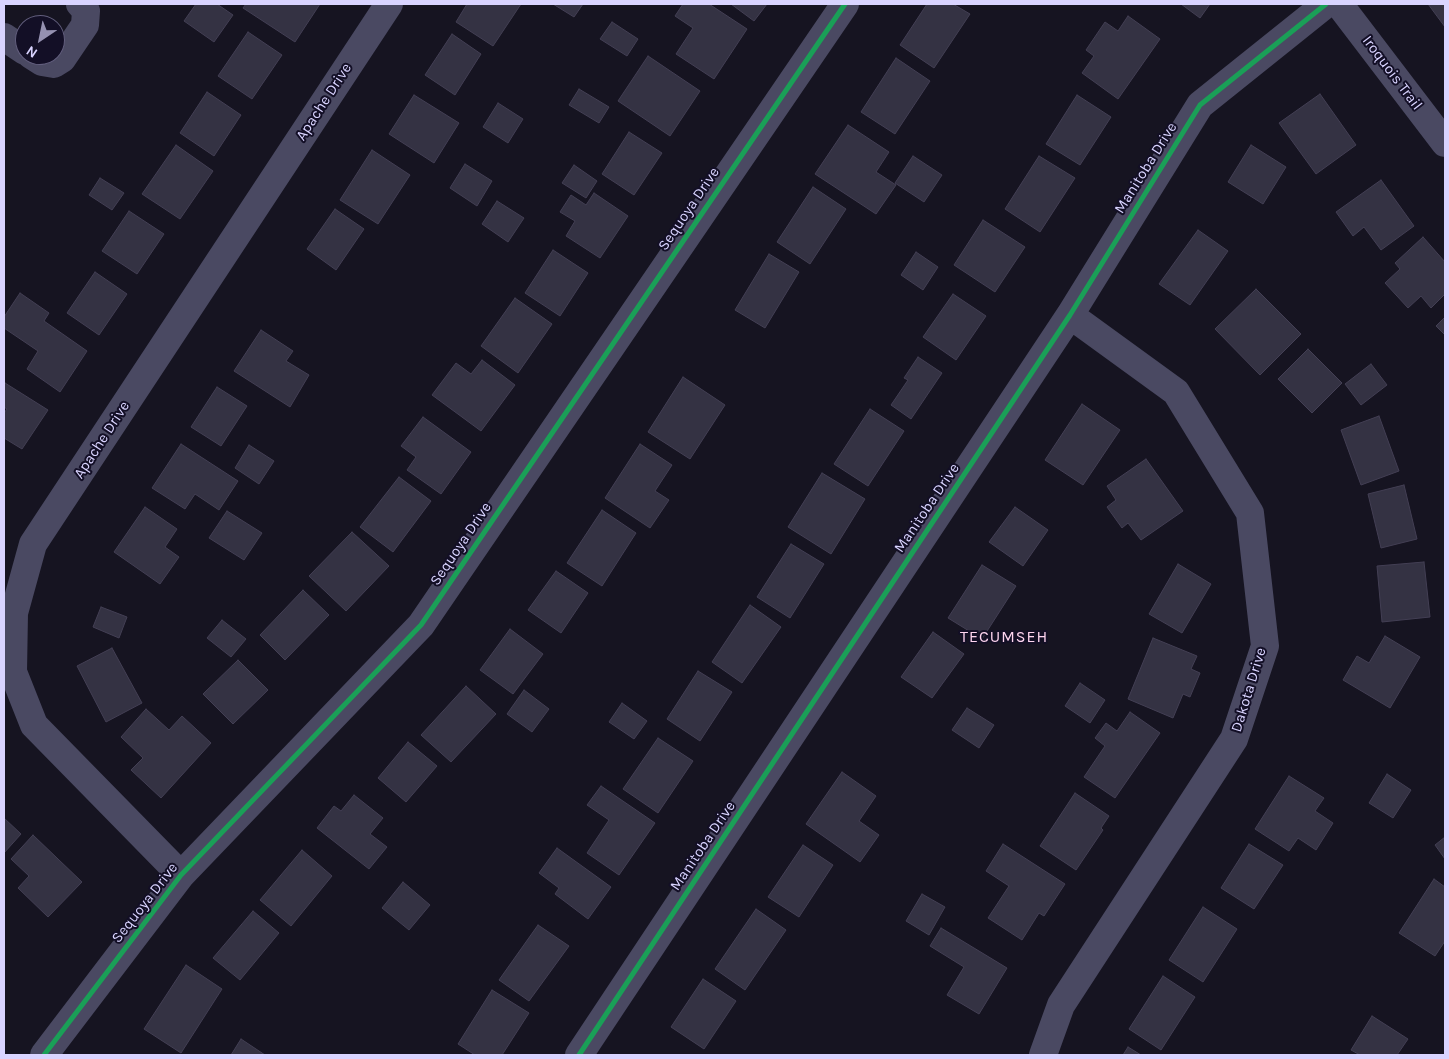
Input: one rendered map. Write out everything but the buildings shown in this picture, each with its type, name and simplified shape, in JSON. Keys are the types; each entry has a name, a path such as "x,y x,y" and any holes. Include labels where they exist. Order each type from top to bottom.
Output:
{"street":[{"path":"65,54 85,24 86,12 80,4"},
{"name":"Apache Drive","path":"181,875 34,725 13,672 14,614 33,544 389,4"},
{"name":"Sequoya Drive","path":"56,1051 181,875 421,625 845,4"},
{"name":"Manitoba Drive","path":"579,1055 1070,315 1200,106 1326,4"},
{"name":"Iroquois Trail","path":"1339,4 1445,143"},
{"path":"4,37 15,44"},
{"name":"Dakota Drive","path":"1043,1055 1060,1005 1234,740 1265,646 1250,513 1176,392 1070,315"}],"cycle path":[{"path":"44,1055 181,875 421,625 845,4"},
{"path":"579,1055 1070,315 1200,105 1326,4"}],"district":[{"name":"TECUMSEH","path":"1004,637"}]}
